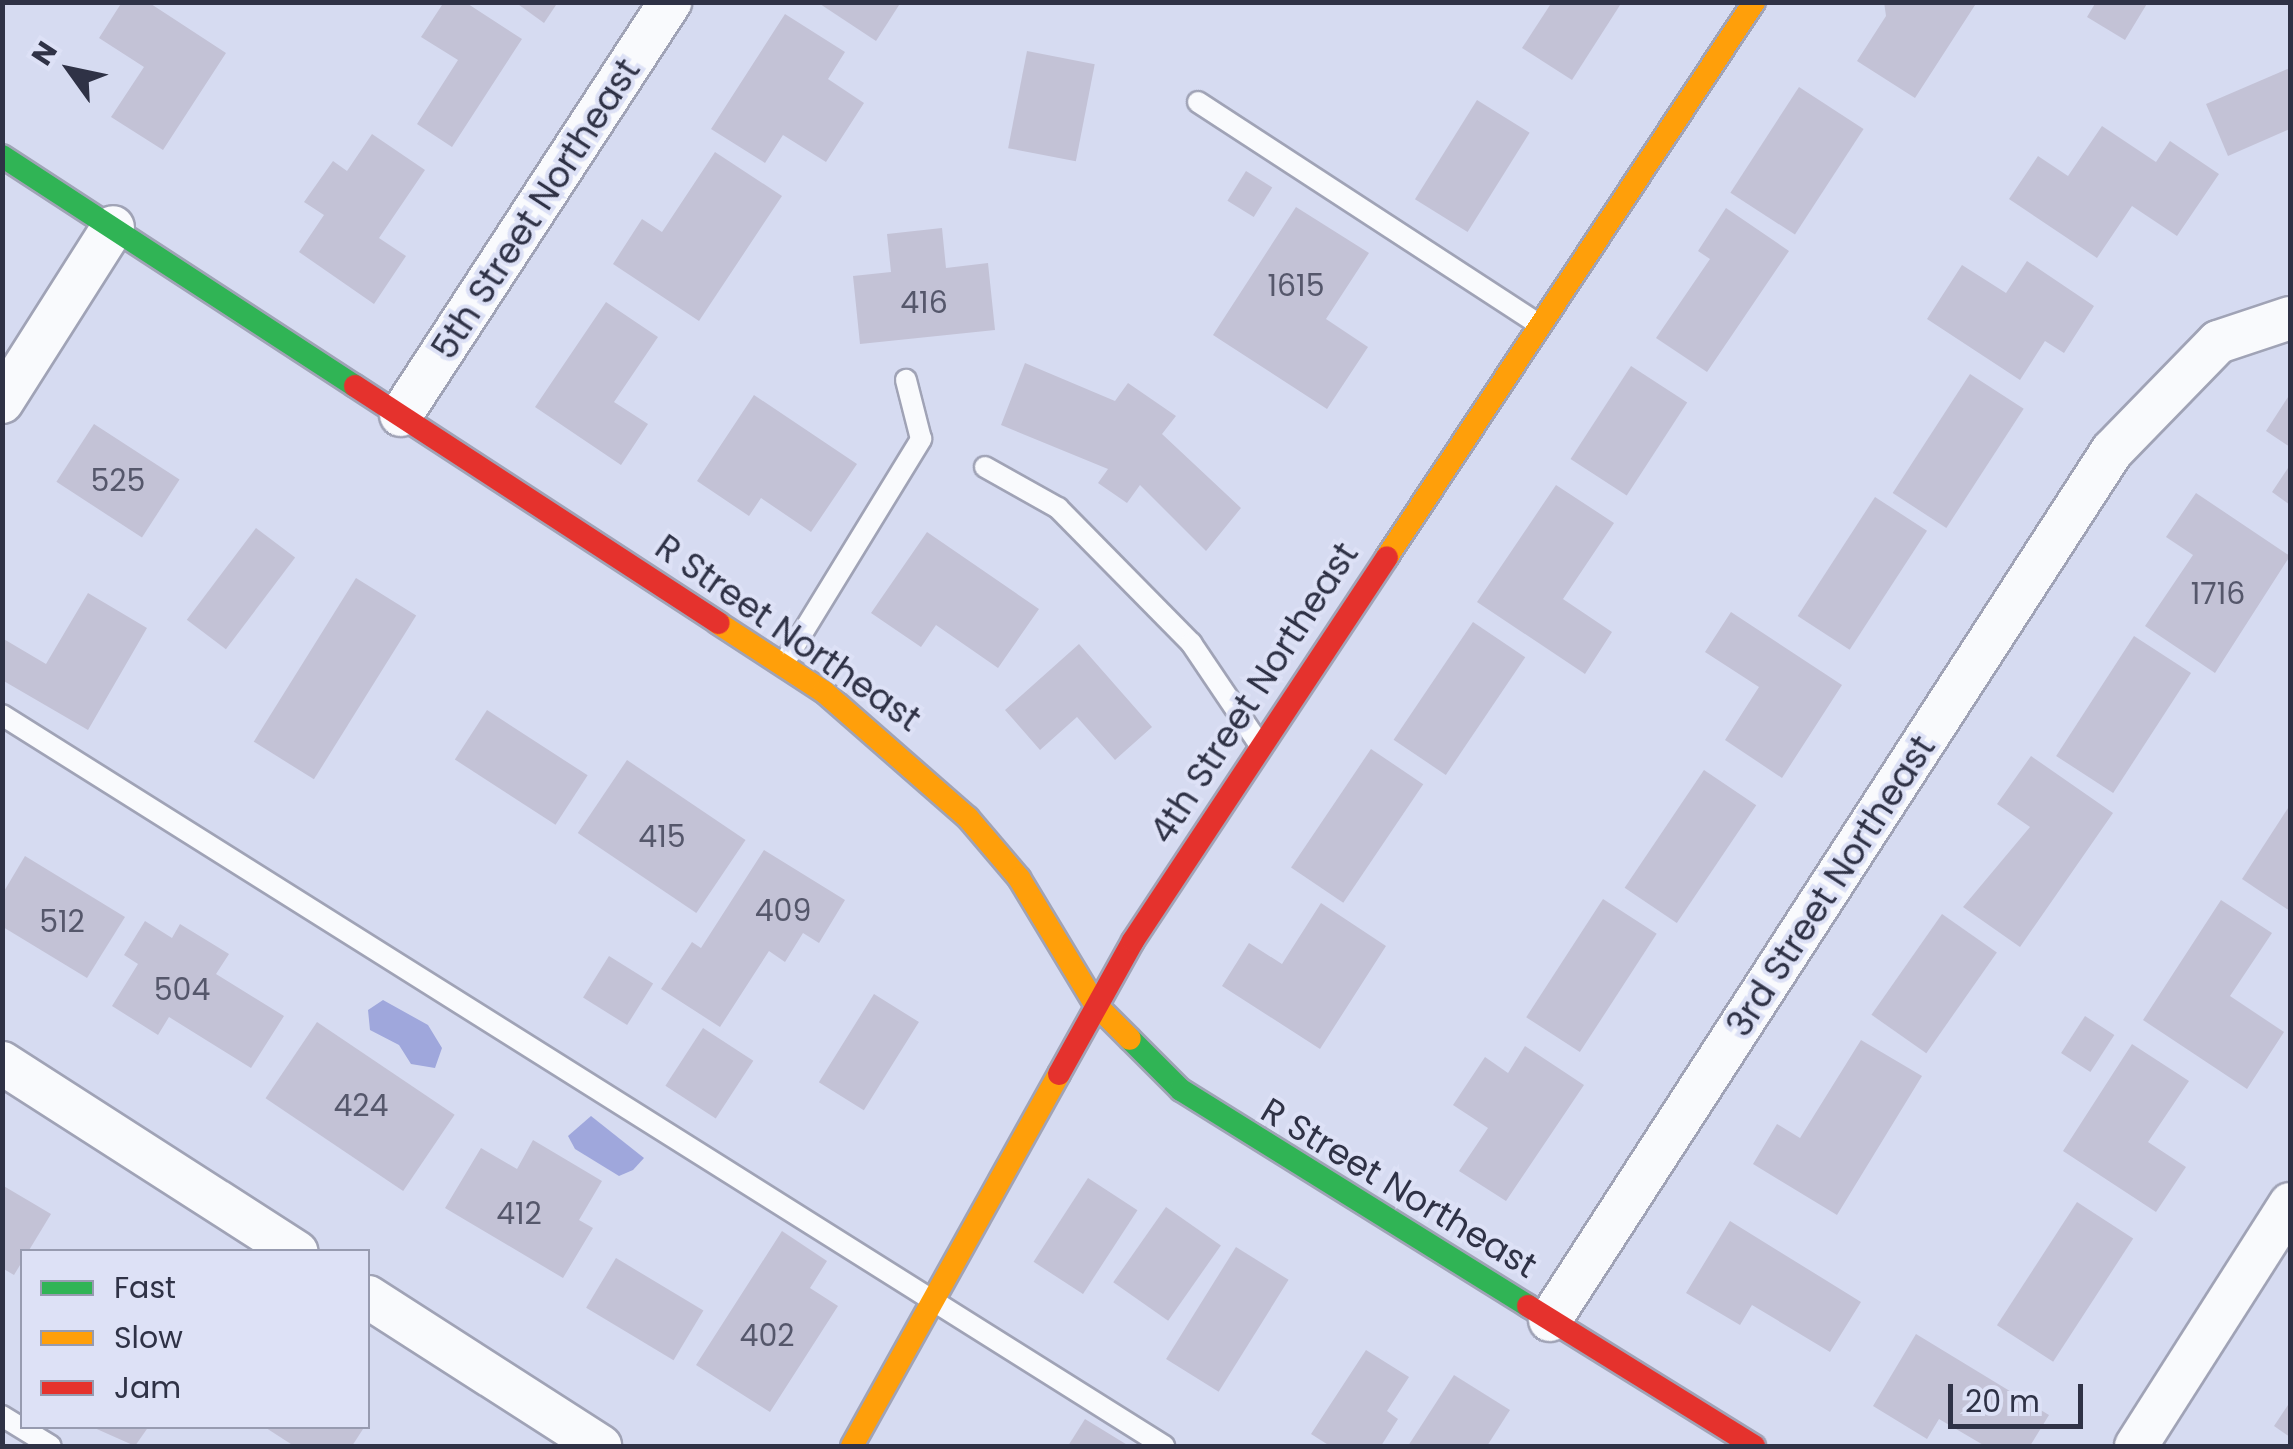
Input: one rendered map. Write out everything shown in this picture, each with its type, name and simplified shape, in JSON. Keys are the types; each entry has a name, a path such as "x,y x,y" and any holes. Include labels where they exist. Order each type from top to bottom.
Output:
{"street":[{"name":"5th Street Northeast","path":"401,415 670,2"},
{"name":"4th Street Northeast","path":"852,1446 1094,1004 1260,746 1754,2"},
{"name":"R Street Northeast","path":"2,156 783,664 877,732 968,818 1018,878 1094,1004 1227,1123 1754,1446"},
{"path":"2,402 113,228"},
{"name":"3rd Street Northeast","path":"1550,1320 2112,451 2218,342 2290,318"},
{"path":"2,1063 291,1249"},
{"path":"2136,1446 2290,1204"},
{"path":"370,1298 600,1446"}],"lane":[{"path":"1198,102 1540,325"},
{"path":"783,664 921,439 906,380"},
{"path":"985,468 1058,508 1098,548 1234,694 1260,746"},
{"path":"2,715 931,1303 1164,1446"},
{"path":"23,1429 51,1446"}],"water":[{"path":"383,1000 428,1025 442,1048 435,1068 411,1064 399,1045 370,1030 368,1010"},
{"path":"591,1116 644,1158 633,1170 619,1176 575,1149 568,1136"}],"building":[{"path":"122,2 148,2 226,53 163,150 111,117 144,67 99,38"},
{"path":"444,2 465,2 522,39 452,147 417,124 458,60 421,37"},
{"path":"515,2 558,2 544,23"},
{"path":"817,2 901,2 876,41"},
{"path":"1552,2 1622,2 1572,80 1522,48"},
{"path":"1884,2 1977,2 1915,98 1857,61 1886,16"},
{"path":"2096,2 2148,2 2125,40 2087,17"},
{"path":"785,14 845,52 828,79 864,103 826,162 783,135 765,163 711,129"},
{"path":"1027,51 1095,64 1076,161 1008,148"},
{"path":"2290,68 2290,129 2228,156 2206,104"},
{"path":"1799,87 1864,129 1795,235 1730,193"},
{"path":"1477,100 1530,133 1468,232 1415,199"},
{"path":"2102,126 2156,162 2170,141 2219,174 2177,236 2132,206 2097,258 2009,199 2038,156 2068,176"},
{"path":"372,134 425,170 379,238 406,256 374,304 299,252 324,215 304,202 333,161 347,171"},
{"path":"715,152 782,196 699,321 613,264 642,219 662,232"},
{"path":"1246,171 1272,187 1254,217 1227,201"},
{"path":"1296,207 1369,253 1326,319 1368,347 1327,409 1213,335"},
{"path":"1726,208 1789,251 1707,372 1656,338 1710,259 1698,251"},
{"path":"942,228 946,268 988,263 995,330 860,344 853,276 891,272 887,234"},
{"path":"2027,261 2094,306 2064,353 2045,341 2020,380 1927,319 1962,265 2006,293"},
{"path":"606,302 658,337 614,402 648,424 621,465 535,407"},
{"path":"1025,363 1115,401 1128,383 1176,416 1162,434 1241,508 1206,551 1140,485 1127,503 1098,483 1108,469 1001,425"},
{"path":"1631,366 1687,402 1627,496 1571,459"},
{"path":"1970,374 2024,409 1946,528 1893,493"},
{"path":"2290,394 2290,447 2266,431"},
{"path":"754,395 857,464 811,532 761,498 749,516 697,481"},
{"path":"94,424 180,480 142,537 56,482"},
{"path":"2290,465 2290,505 2272,492"},
{"path":"1556,485 1614,523 1563,599 1612,632 1585,674 1477,602"},
{"path":"2196,493 2290,556 2215,673 2145,626 2193,555 2166,537"},
{"path":"1875,497 1927,531 1850,650 1798,616"},
{"path":"256,528 295,557 226,649 187,620"},
{"path":"927,532 1039,609 998,668 936,625 921,647 871,613"},
{"path":"356,578 416,616 314,779 254,742"},
{"path":"88,593 147,628 88,730 2,680 2,638 46,664"},
{"path":"1731,612 1842,685 1782,778 1725,740 1759,687 1705,652"},
{"path":"1473,622 1525,657 1446,775 1394,740"},
{"path":"2134,636 2191,673 2113,793 2056,756"},
{"path":"1079,644 1152,727 1115,760 1077,717 1040,750 1005,710"},
{"path":"487,710 588,775 556,825 455,759"},
{"path":"1371,749 1423,784 1343,903 1291,868"},
{"path":"2031,756 2113,813 2020,947 1963,907 2030,827 1997,804"},
{"path":"627,760 746,840 696,913 578,833"},
{"path":"1704,770 1756,805 1677,923 1625,888"},
{"path":"2290,805 2290,911 2242,879"},
{"path":"764,850 845,900 819,943 803,933 785,962 769,951 720,1027 661,989 692,942 701,948"},
{"path":"25,856 125,917 87,978 3,927 3,893"},
{"path":"1603,899 1657,934 1580,1052 1526,1017"},
{"path":"2221,900 2272,933 2230,996 2284,1032 2247,1089 2143,1020"},
{"path":"1321,903 1386,946 1320,1049 1222,986 1249,943 1282,964"},
{"path":"1942,914 1997,952 1926,1053 1871,1015"},
{"path":"145,921 172,938 180,924 229,954 216,974 284,1016 251,1068 169,1017 158,1035 112,1006 138,964 124,955"},
{"path":"609,956 653,984 627,1025 583,998"},
{"path":"874,994 919,1022 864,1110 819,1082"},
{"path":"2085,1016 2114,1035 2090,1072 2061,1053"},
{"path":"317,1022 455,1115 403,1191 266,1098"},
{"path":"703,1028 753,1061 716,1119 665,1086"},
{"path":"1861,1040 1922,1076 1837,1215 1753,1164 1777,1124 1800,1138"},
{"path":"2132,1044 2189,1081 2148,1142 2186,1167 2156,1212 2063,1151"},
{"path":"1525,1046 1584,1085 1506,1201 1459,1171 1488,1128 1453,1105 1485,1057 1508,1073"},
{"path":"533,1140 602,1181 579,1220 593,1228 563,1278 445,1208 481,1148 517,1169"},
{"path":"1088,1178 1137,1210 1083,1294 1034,1262"},
{"path":"2,1185 51,1214 30,1249 20,1249 20,1265 14,1275 2,1268"},
{"path":"2077,1202 2133,1238 2053,1362 1997,1325"},
{"path":"1166,1207 1221,1245 1168,1321 1113,1282"},
{"path":"1730,1221 1861,1302 1830,1352 1752,1305 1740,1325 1686,1293"},
{"path":"782,1231 827,1261 810,1288 838,1306 770,1412 696,1365"},
{"path":"1236,1247 1289,1280 1219,1392 1166,1359"},
{"path":"616,1258 703,1311 674,1360 586,1308"},
{"path":"1916,1334 2049,1415 2030,1446 1985,1446 1939,1419 1927,1439 1873,1406"},
{"path":"1366,1350 1409,1377 1387,1411 1398,1419 1381,1446 1330,1446 1311,1434"},
{"path":"1454,1375 1510,1410 1487,1446 1408,1446"},
{"path":"2290,1402 2290,1437 2274,1426"},
{"path":"1085,1419 1129,1446 1068,1446"},
{"path":"97,1429 147,1429 135,1446"},
{"path":"268,1429 363,1429 352,1446 294,1446"}],"traffic: fast":[{"path":"2,156 355,386"},
{"path":"1130,1039 1181,1090 1528,1306"}],"traffic: slow":[{"path":"1387,557 1754,2"},
{"path":"718,623 824,692 968,818 1019,878 1095,1004 1130,1039"},
{"path":"852,1446 1059,1074"}],"traffic: jam":[{"path":"355,386 718,623"},
{"path":"1059,1074 1133,941 1387,557"},
{"path":"1528,1306 1754,1446"}]}
